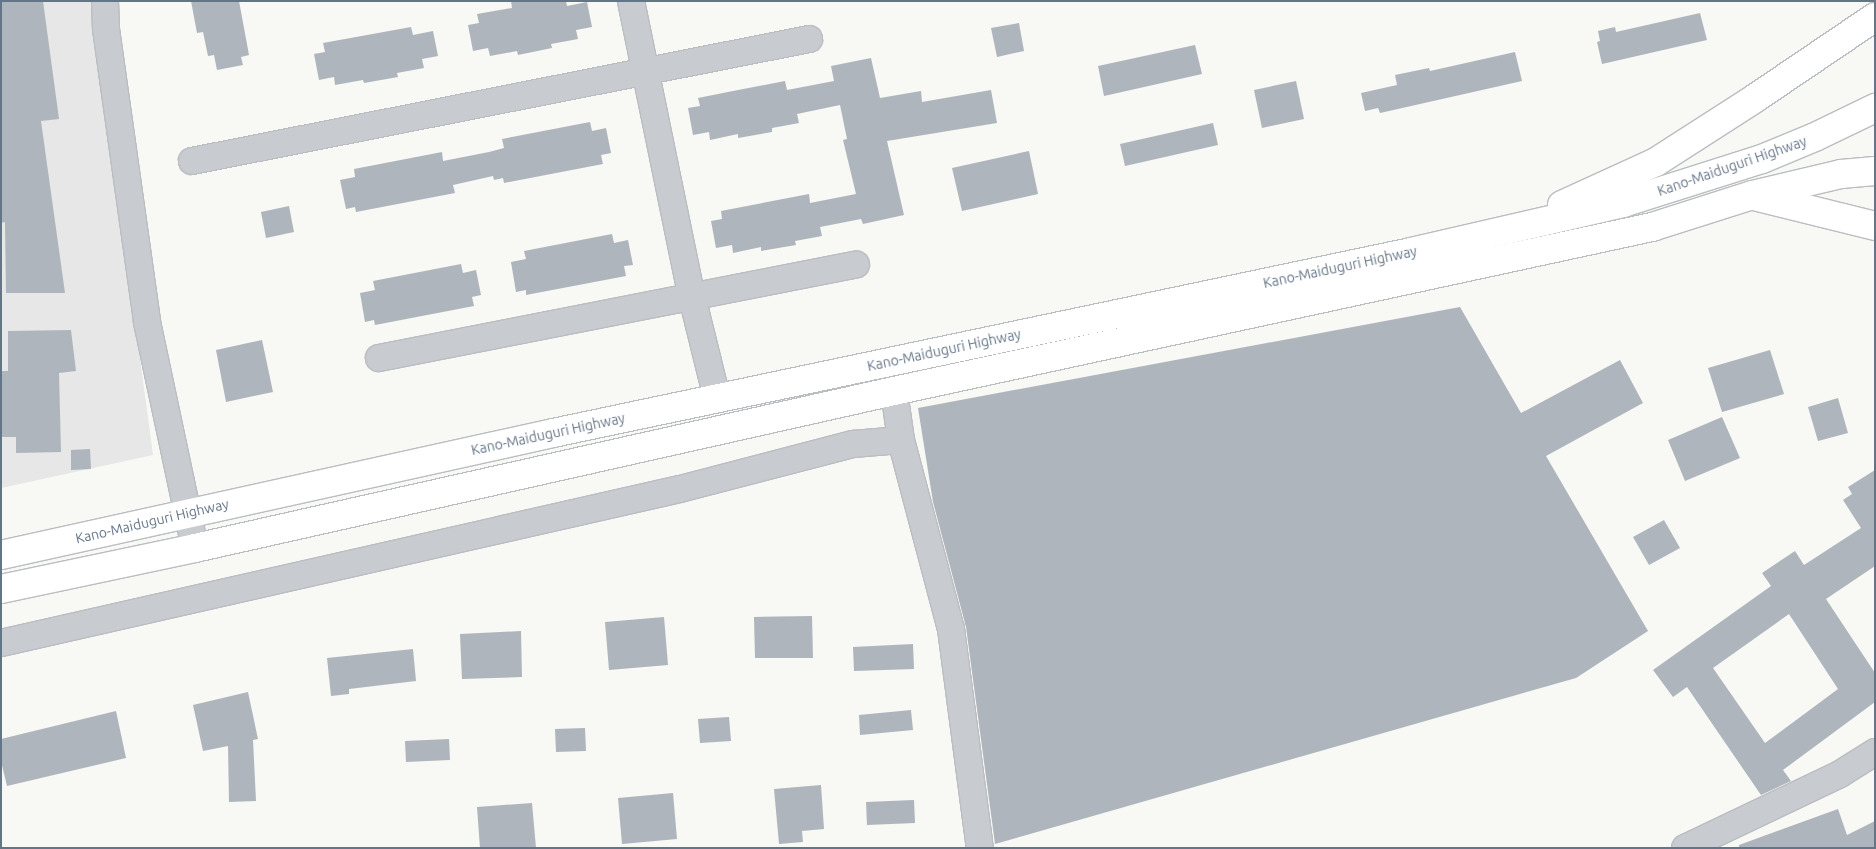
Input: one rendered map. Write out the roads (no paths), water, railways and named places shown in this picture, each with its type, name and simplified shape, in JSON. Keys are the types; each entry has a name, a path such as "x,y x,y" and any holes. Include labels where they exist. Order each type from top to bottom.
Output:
{"highway":[{"path":"1510,229 1656,162 1754,99 1875,17"},
{"name":"Kano-Maiduguri Highway","path":"1,555 718,398 1411,252 1623,203 1694,182 1815,137 1875,108"},
{"name":"Kano-Maiduguri Highway","path":"1,589 195,548 894,391 1652,227 1752,195 1841,174 1875,171"},
{"path":"1752,195 1875,226"}],"street":[{"path":"105,1 106,29 147,322 195,548"},
{"path":"631,1 692,296 718,398"},
{"path":"192,161 809,38"},
{"path":"379,358 856,264"},
{"path":"894,391 901,440 951,629 980,848"},
{"path":"1,643 680,489 853,444 901,440"},
{"path":"1685,848 1840,774 1875,752"}]}
